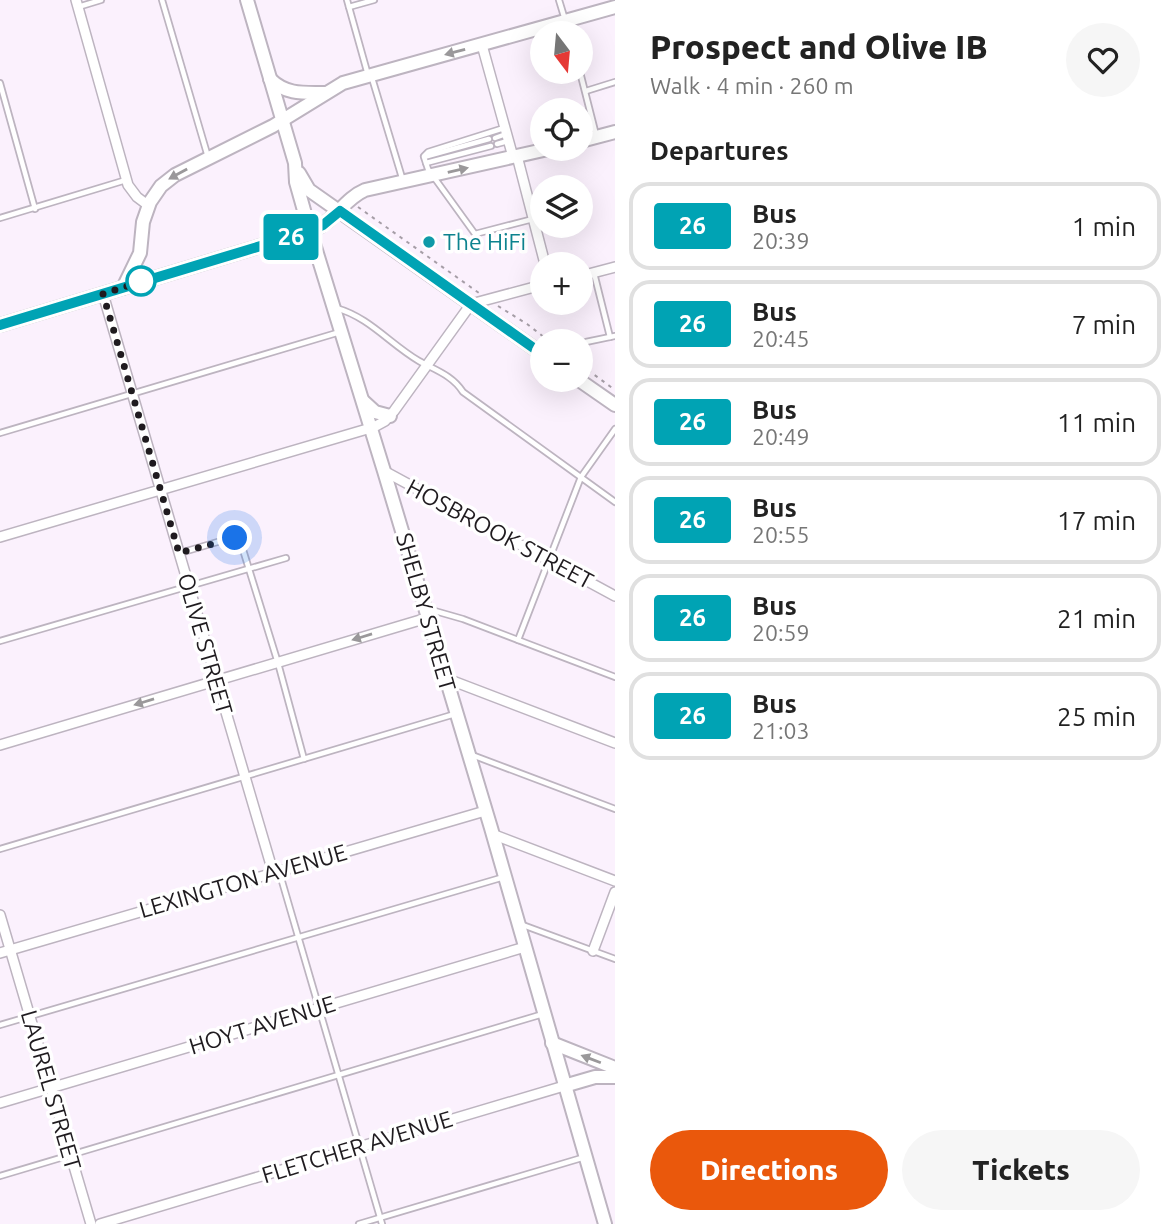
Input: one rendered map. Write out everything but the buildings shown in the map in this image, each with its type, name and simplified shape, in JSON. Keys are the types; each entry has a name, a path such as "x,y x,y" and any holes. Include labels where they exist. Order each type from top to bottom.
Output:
{"main road":[{"name":"SHELBY STREET","path":"247,0 295,163 296,182 310,231 505,877 605,1224"},
{"path":"583,21 615,7"},
{"path":"123,288 140,253 143,222 149,206 167,180 282,121 343,83 482,45 530,35"},
{"path":"270,79 278,86 295,93 325,93"},
{"path":"593,138 615,132"},
{"path":"0,325 310,231 323,225 361,191 530,153"},
{"path":"295,163 304,185 530,346"},
{"path":"593,390 615,405"},
{"path":"361,398 372,411 390,416"},
{"path":"552,1043 615,1068"},
{"name":"FLETCHER AVENUE","path":"564,1086 595,1077 615,1077"}],"street":[{"path":"77,4 127,180 136,197 149,206"},
{"path":"482,45 530,206"},
{"path":"594,273 615,267"},
{"path":"0,537 370,428 390,416 471,304 530,288"},
{"name":"OLIVE STREET","path":"103,294 244,776 276,871"},
{"name":"HOSBROOK STREET","path":"384,471 615,596"},
{"path":"0,745 278,663 426,613"},
{"path":"445,678 615,743"},
{"name":"LEXINGTON AVENUE","path":"0,953 485,811"},
{"path":"492,834 615,881"},
{"path":"593,951 615,892"},
{"name":"LAUREL STREET","path":"0,915 91,1224"},
{"name":"HOYT AVENUE","path":"0,1103 524,947"},
{"name":"FLETCHER AVENUE","path":"100,1224 564,1086"}],"lane":[{"path":"77,4 101,0"},
{"path":"162,0 208,158"},
{"path":"347,0 403,181"},
{"path":"349,7 374,0"},
{"path":"559,0 565,21"},
{"path":"586,91 615,82"},
{"path":"0,83 35,209"},
{"path":"584,84 597,137"},
{"path":"425,160 507,134"},
{"path":"425,160 494,145 507,134"},
{"path":"507,134 428,152 425,160 432,176 475,234 530,220"},
{"path":"0,218 127,180"},
{"path":"593,341 613,336 594,273"},
{"path":"333,308 353,313 418,361 457,383 463,392 615,502"},
{"path":"0,433 341,332"},
{"path":"518,640 581,477 615,429"},
{"path":"179,553 235,538 240,540 304,759"},
{"path":"0,641 286,558"},
{"path":"426,613 518,640 615,677"},
{"path":"0,849 456,714"},
{"path":"468,753 615,808"},
{"path":"276,871 383,1224"},
{"path":"0,1025 505,877"},
{"path":"518,923 615,959"},
{"path":"0,1176 544,1014"},
{"path":"359,1224 586,1157"}],"path":[{"path":"361,209 532,329"},
{"path":"593,374 615,390"}],"bus line":[{"name":"26","path":"0,325 310,231 331,220 340,211 530,346"}],"place":[{"name":"The HiFi","path":"429,242"}],"route":[{"path":"141,281 146,280 103,294 179,553 235,538"}]}
